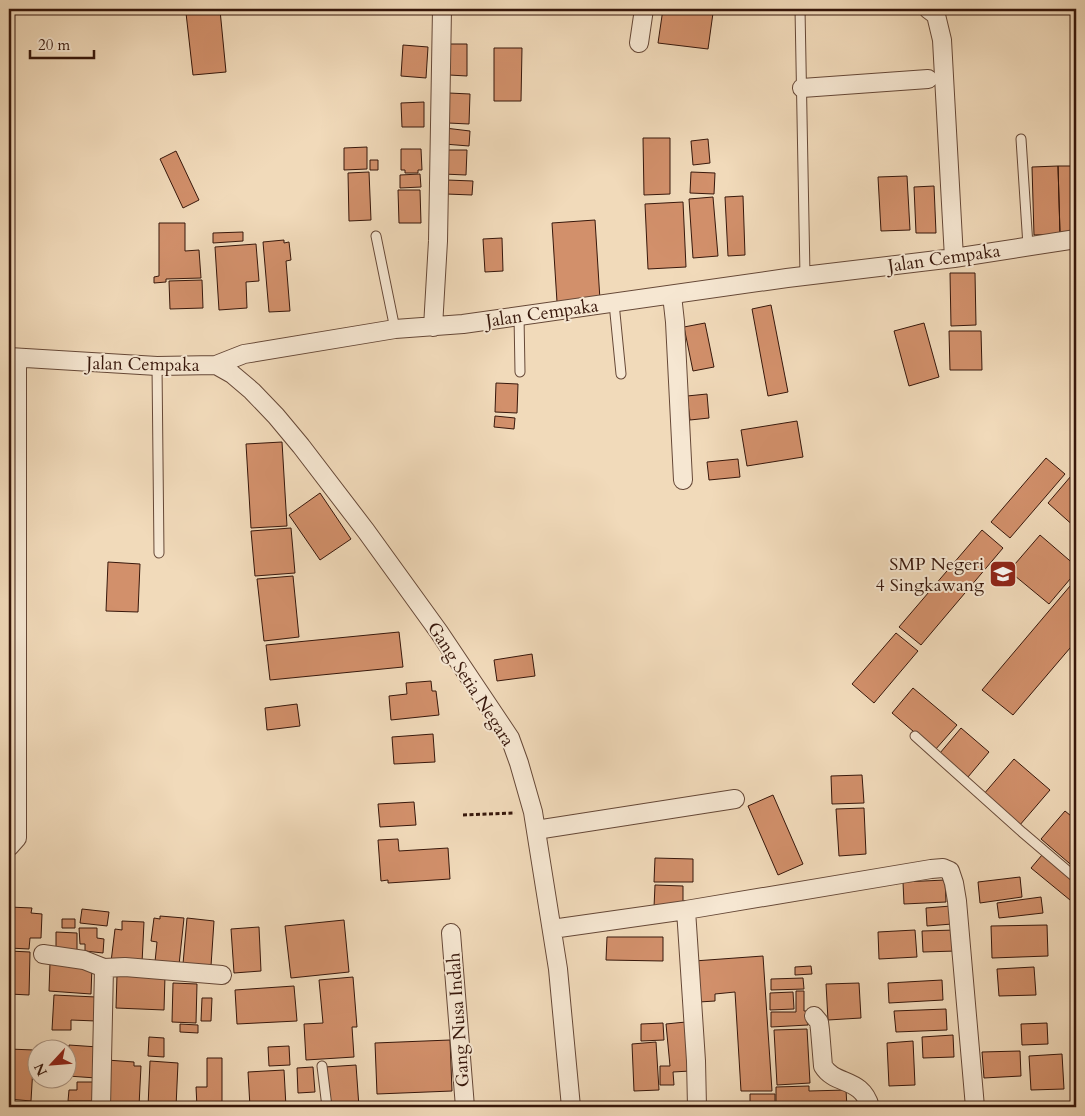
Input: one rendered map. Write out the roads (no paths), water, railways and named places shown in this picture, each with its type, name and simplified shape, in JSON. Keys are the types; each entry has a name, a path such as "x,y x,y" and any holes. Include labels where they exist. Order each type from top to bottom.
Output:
{"street":[{"path":"433,327 438,241 442,9"},
{"path":"639,43 644,9"},
{"path":"928,9 936,15 942,40 954,258"},
{"path":"802,88 928,79"},
{"name":"Jalan Cempaka","path":"13,357 157,366 216,365 244,354 395,329 520,320 614,308 673,307 805,276 954,258 1076,239"},
{"path":"673,307 683,480"},
{"path":"9,847 17,838 13,357"},
{"name":"Gang Setia Negara","path":"216,365 232,374 252,391 276,416 366,530 439,632 510,738 519,762 536,830 561,997 571,1107"},
{"path":"536,830 735,799"},
{"path":"552,929 686,910 943,868 950,871 957,901 975,1107"},
{"path":"686,910 697,1105"},
{"name":"Gang Nusa Indah","path":"451,933 465,1107"},
{"path":"43,954 84,960 104,968 133,968 222,975"},
{"path":"101,1107 104,968"},
{"path":"814,1016 819,1022 825,1070 857,1086 870,1107"}],"lane":[{"path":"800,9 805,276"},
{"path":"1021,139 1028,246"},
{"path":"376,236 395,329"},
{"path":"614,308 621,374"},
{"path":"520,320 520,372"},
{"path":"157,366 159,553"},
{"path":"914,736 1076,878"},
{"path":"322,1066 327,1107"}],"place":[{"name":"SMP Negeri 4 Singkawang","path":"1003,574"}]}
